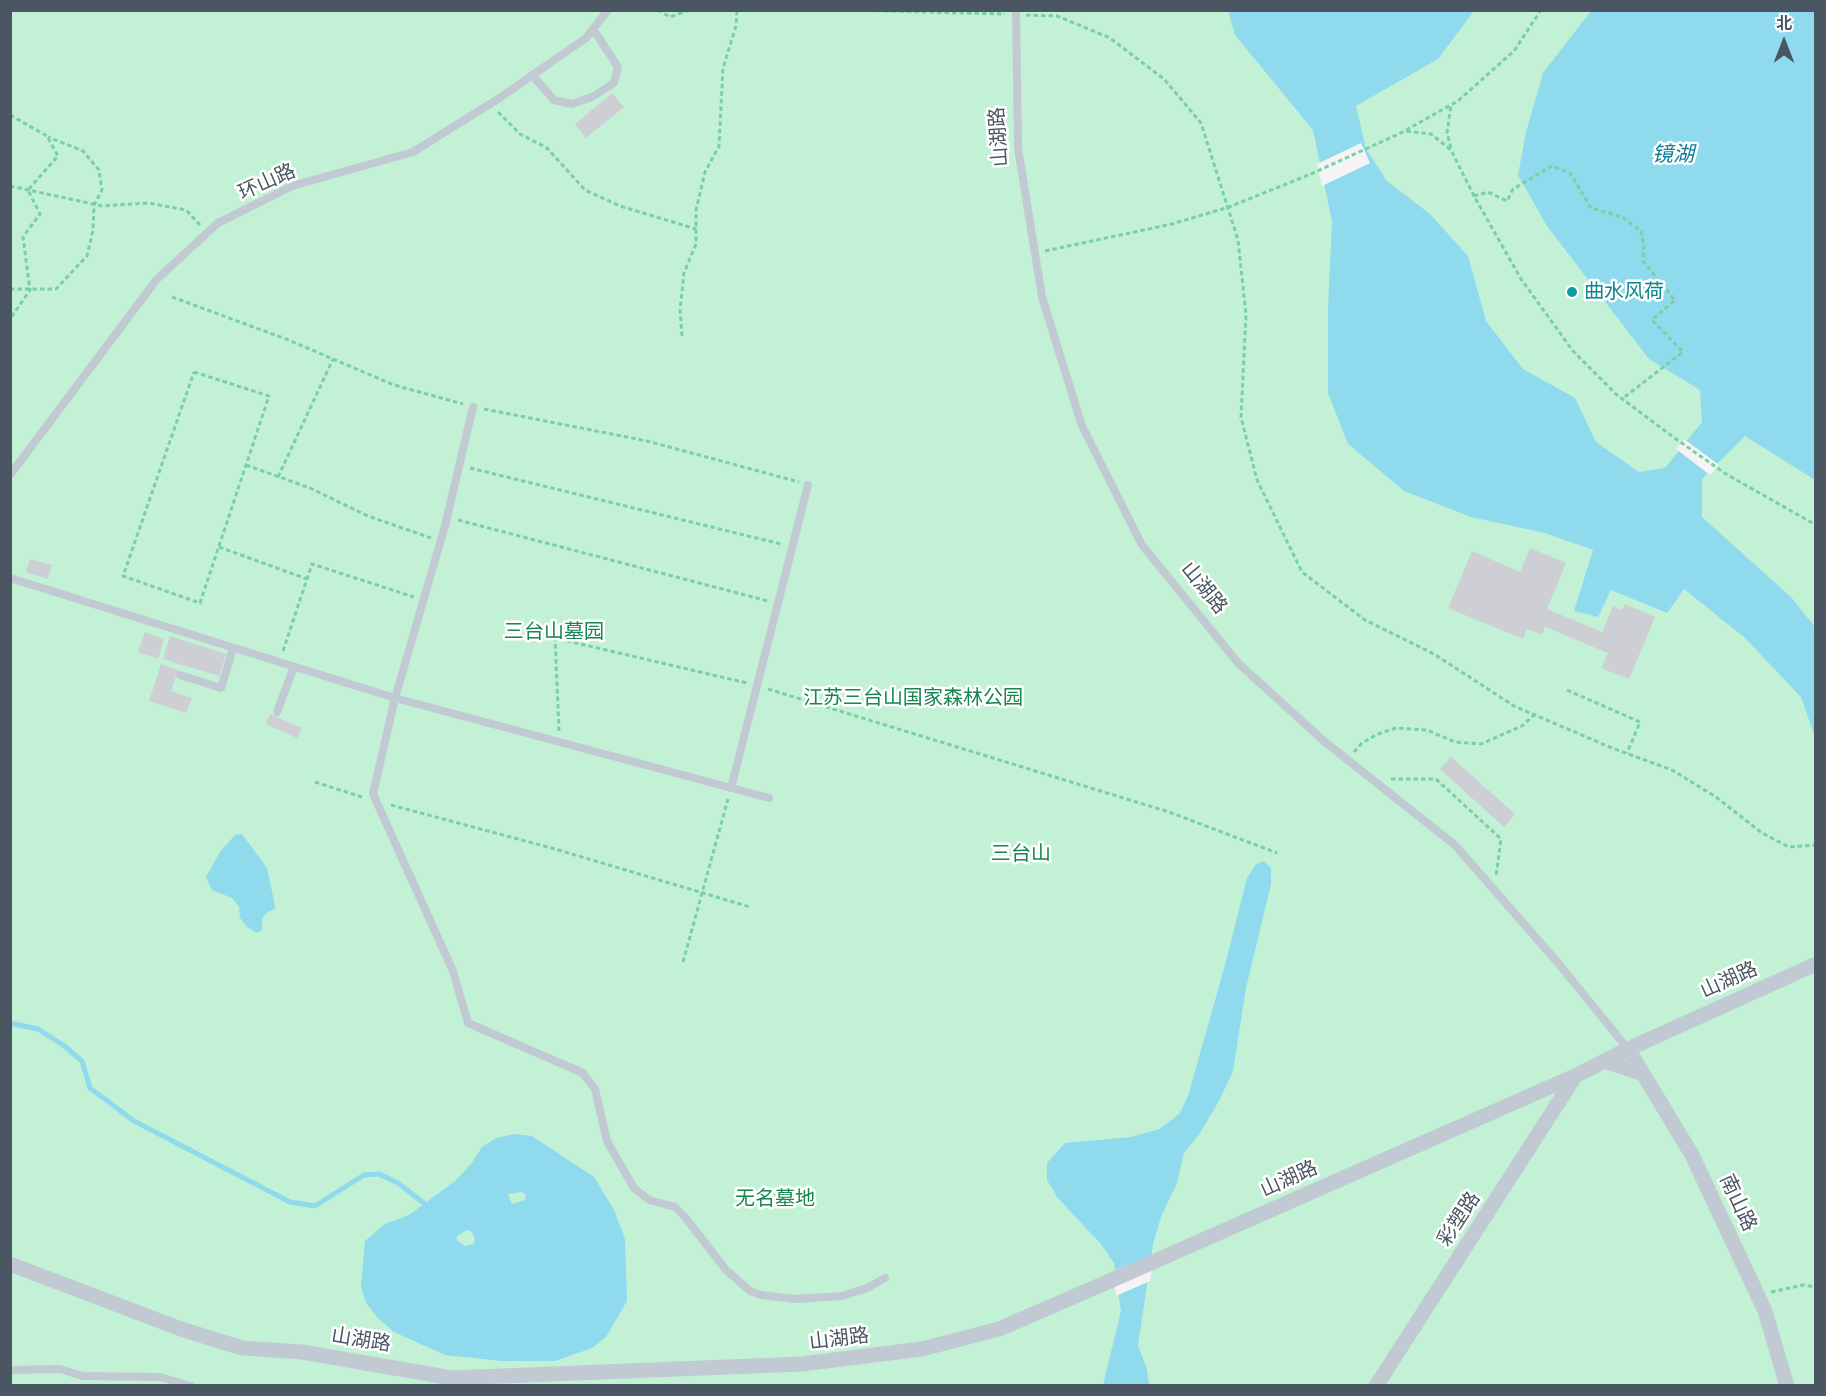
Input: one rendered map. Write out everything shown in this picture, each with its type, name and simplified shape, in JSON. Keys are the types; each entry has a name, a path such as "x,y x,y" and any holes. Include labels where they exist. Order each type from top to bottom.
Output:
{"street":[{"name":"山湖路","path":"10,1264 181,1329 242,1347 302,1352 452,1378 802,1364 922,1349 999,1329 1576,1075 1815,964"},
{"name":"南山路","path":"1628,1049 1692,1155 1758,1296 1787,1386"},
{"path":"1604,1061 1643,1074"},
{"name":"彩塑路","path":"1376,1386 1576,1075"}],"lane":[{"name":"环山路","path":"10,475 157,279 219,223 292,186 413,152 490,104 586,38 608,10"},
{"name":"山湖路","path":"1016,13 1018,148 1042,297 1082,426 1142,546 1238,663 1347,760 1455,845 1495,889 1628,1049"},
{"path":"532,75 554,100 572,104 592,97 614,83 618,67 593,29"},
{"path":"473,407 441,542 395,698 373,794 453,970 468,1023 583,1073 595,1089 607,1141 634,1188 641,1195 675,1208 704,1238 726,1270 750,1291 761,1295 795,1299 842,1296 867,1288 885,1278"},
{"path":"731,788 808,485"},
{"path":"10,578 395,698 769,798"},
{"path":"180,675 221,688 233,648"},
{"path":"277,712 294,667"},
{"path":"10,1370 60,1369 82,1376 160,1377 191,1386"}],"path":[{"path":"658,10 670,17 690,10"},
{"path":"681,336 680,310 684,273 696,244 696,210 705,172 719,146 723,68 736,26 737,10"},
{"path":"847,10 1016,13 1057,16 1110,38 1164,79 1202,123 1229,207 1238,240 1245,315 1241,417 1257,480 1302,572 1365,620 1434,654 1514,706 1672,770 1716,796 1762,833 1789,847 1815,845"},
{"path":"1035,254 1172,224 1229,207 1311,174 1405,131 1451,105 1514,51 1541,10"},
{"path":"490,104 520,134 547,148 585,190 620,206 696,229"},
{"path":"1451,105 1447,134 1451,150 1521,279 1573,351 1622,399 1676,439 1726,474 1815,525"},
{"path":"10,115 46,136 83,151 99,170 102,190 94,205 93,230 87,256 56,289 10,289"},
{"path":"1405,131 1431,134 1451,150"},
{"path":"28,190 58,156 46,136"},
{"path":"1474,196 1488,192 1507,201 1513,189 1552,166 1570,172 1592,208 1622,217 1641,231 1644,246 1642,261 1675,300 1652,320 1683,352 1622,399"},
{"path":"10,186 94,205 149,203 186,210 208,233"},
{"path":"10,319 30,290 23,237 40,214 28,190"},
{"path":"172,297 394,385 473,407 647,441 808,485"},
{"path":"278,477 333,359"},
{"path":"194,372 269,396 246,465 200,603 123,576 194,372"},
{"path":"246,465 310,488 368,516 441,542"},
{"path":"459,466 793,547"},
{"path":"447,517 779,604"},
{"path":"219,547 307,579"},
{"path":"279,662 312,564 424,600"},
{"path":"559,742 555,638 758,686 1169,812 1277,853"},
{"path":"1567,690 1640,722 1626,753"},
{"path":"1347,760 1362,743 1396,728 1427,730 1455,742 1481,744 1522,726 1535,714"},
{"path":"1372,779 1436,779 1501,839 1495,889"},
{"path":"315,782 376,801 555,849 750,907"},
{"path":"683,962 731,788"},
{"path":"1758,1296 1782,1288 1803,1285 1815,1287"}],"green space":[{"name":"江苏三台山国家森林公园","path":"10,11 1815,11 1815,1385 11,1385"}],"water":[{"name":"镜湖","path":"1228,11 1474,11 1438,59 1356,106 1366,149 1387,181 1430,214 1468,256 1486,321 1523,369 1575,398 1596,442 1639,472 1665,468 1702,422 1700,390 1649,359 1547,226 1518,175 1526,132 1543,73 1591,11 1815,11 1815,480 1745,436 1702,479 1702,517 1791,597 1815,627 1815,737 1801,697 1745,638 1684,589 1667,613 1611,590 1598,617 1574,611 1593,550 1545,533 1471,517 1404,491 1348,444 1328,393 1328,307 1332,221 1313,130 1235,35"},
{"path":"242,834 267,868 274,901 275,909 266,913 262,919 262,930 257,933 247,927 240,918 239,907 232,898 212,890 206,877 220,852 235,835"},
{"path":"1264,861 1271,868 1271,884 1246,988 1233,1071 1219,1101 1198,1136 1184,1153 1177,1183 1161,1217 1153,1244 1138,1346 1147,1369 1149,1385 1103,1385 1121,1311 1114,1263 1100,1243 1057,1197 1047,1180 1047,1163 1065,1143 1131,1137 1160,1129 1180,1113 1188,1096 1247,878 1256,864"},
{"path":"514,1134 532,1136 594,1177 614,1210 625,1239 627,1301 606,1337 592,1348 555,1361 502,1361 445,1355 394,1332 366,1303 361,1286 365,1241 385,1224 409,1215 455,1181 472,1163 482,1147 496,1138","holes":["522,1192 526,1195 525,1200 512,1204 508,1194","467,1230 472,1232 475,1240 473,1244 465,1246 457,1240 457,1236"]}],"pier":[{"path":"1361,143 1370,163 1322,186 1317,164"},
{"path":"1684,439 1719,465 1710,475 1676,449"},
{"path":"1154,1254 1150,1281 1116,1296 1113,1271"}],"building":[{"path":"612,93 624,107 586,138 575,124"},
{"path":"1530,548 1566,563 1547,609 1602,632 1613,606 1622,610 1625,604 1655,617 1629,679 1601,668 1608,653 1545,627 1542,635 1527,629 1523,639 1448,608 1472,551 1520,572"},
{"path":"30,559 52,565 48,579 26,572"},
{"path":"145,632 164,639 158,659 138,652"},
{"path":"170,636 226,654 219,676 163,659"},
{"path":"161,664 178,670 171,691 192,698 186,713 149,701"},
{"path":"270,714 302,728 297,738 266,724"},
{"path":"1451,757 1515,814 1504,827 1440,769"}],"waterway":[{"path":"10,1023 38,1029 63,1045 82,1061 90,1088 134,1121 290,1202 315,1206 364,1175 379,1174 398,1183 425,1204"}],"place":[{"name":"曲水风荷","path":"1572,292"}],"park label":[{"name":"三台山墓园","path":"554,632"},
{"name":"三台山","path":"1021,854"},
{"name":"无名墓地","path":"775,1199"}]}
